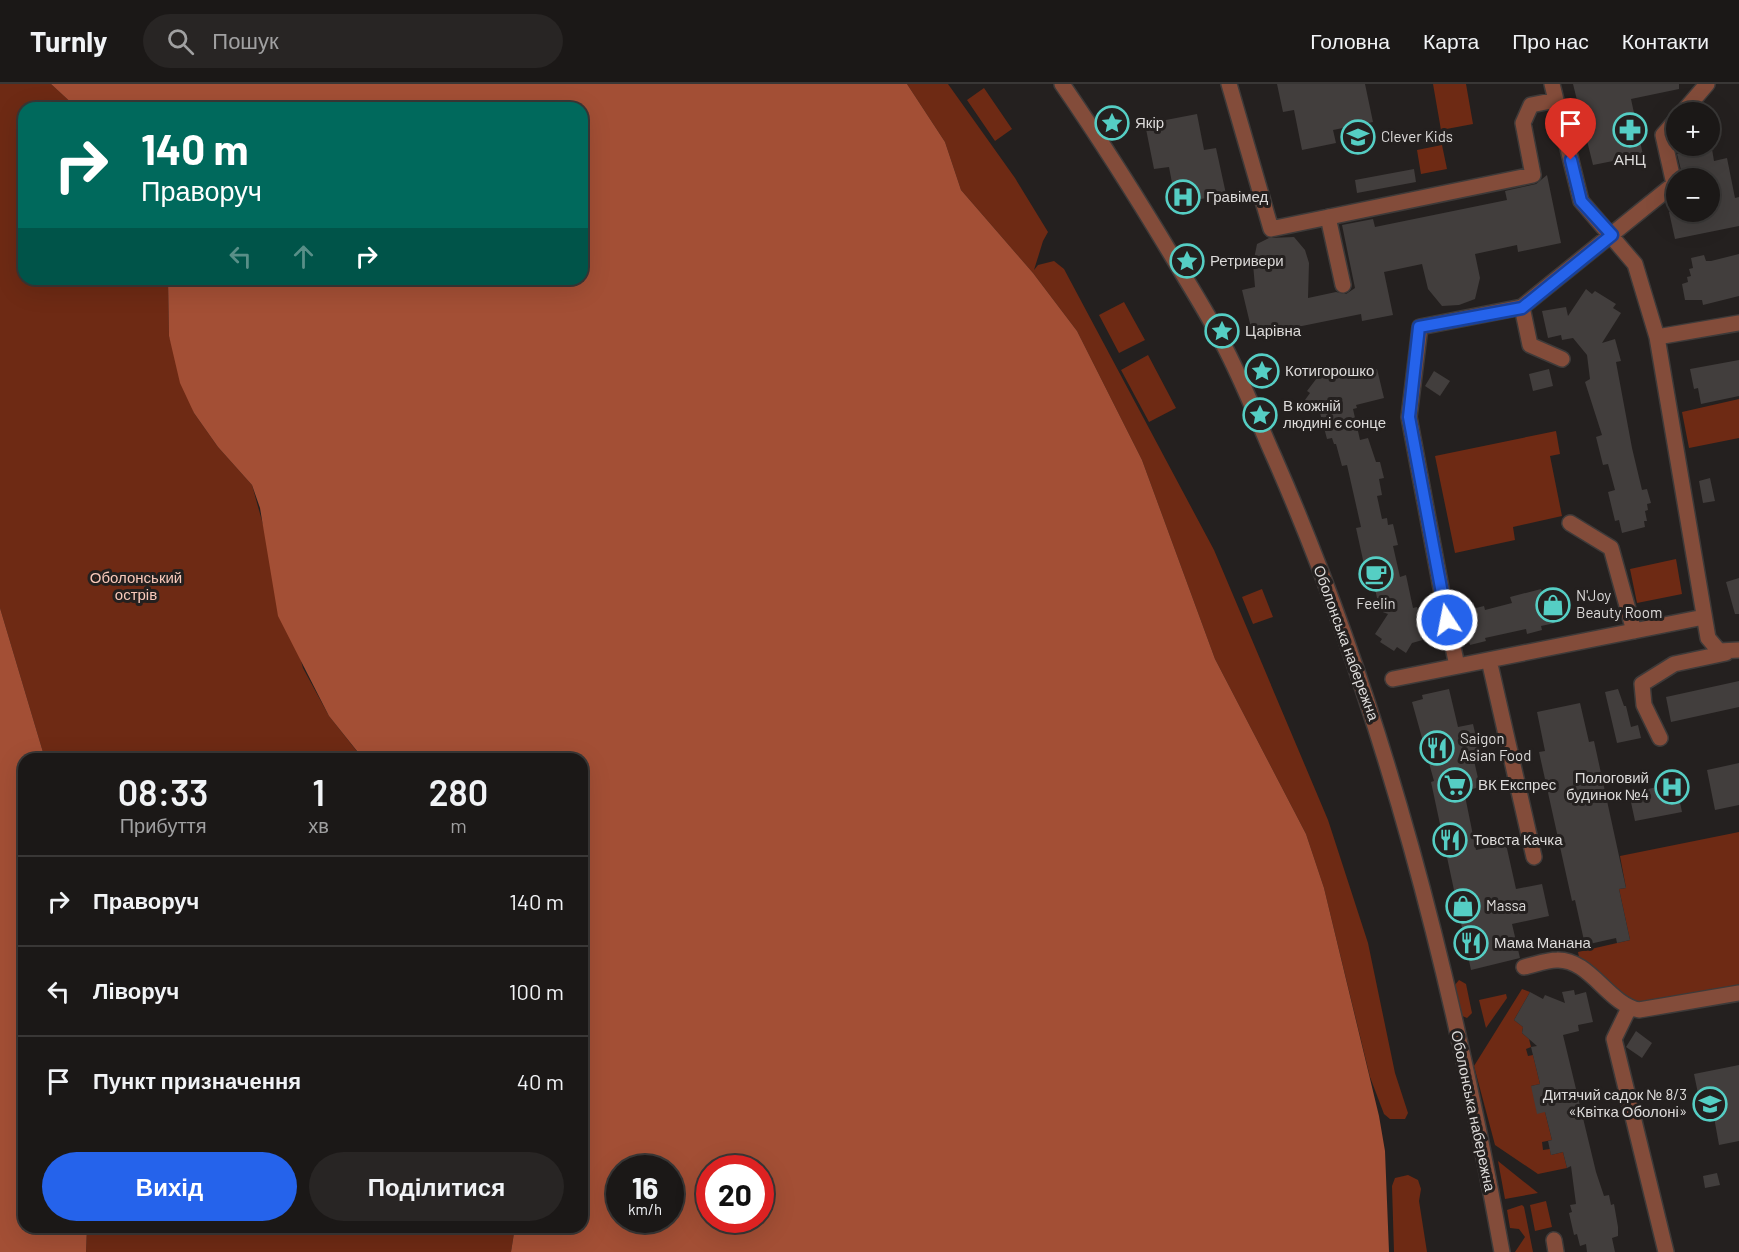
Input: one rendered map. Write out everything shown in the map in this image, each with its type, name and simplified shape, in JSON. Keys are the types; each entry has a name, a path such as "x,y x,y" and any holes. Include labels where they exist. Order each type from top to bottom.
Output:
{"street":[{"name":"Оболонська набережна","path":"1062,84 1131,190 1222,341 1298,510 1360,674 1408,833 1437,949 1481,1143 1502,1252"},
{"path":"1229,84 1271,229 1533,175 1523,123 1531,105 1556,100"},
{"path":"1552,84 1581,201 1635,264 1657,337 1708,638 1713,647 1734,651"},
{"path":"1692,102 1707,84"},
{"path":"1666,132 1663,135 1666,148"},
{"path":"1447,620 1409,417 1419,327 1522,308 1674,184 1668,156"},
{"path":"1328,218 1343,285"},
{"path":"1522,308 1530,345 1562,359"},
{"path":"1657,337 1739,323"},
{"path":"1570,523 1611,548 1634,631"},
{"path":"1393,679 1704,617"},
{"path":"1452,642 1457,666"},
{"path":"1660,738 1644,705 1642,684 1674,664 1734,651"},
{"path":"1489,660 1534,858"},
{"path":"1524,967 1558,960 1585,970 1629,1008 1655,1008 1739,993"},
{"path":"1629,1008 1614,1040 1666,1252"}],"green space":[{"name":"Оболонський острів","path":"0,84 51,84 70,102 18,102 18,285 168,285 169,336 194,413 218,447 252,485 303,668 329,716 358,753 43,753 0,608"},
{"path":"907,84 948,84 1015,178 1048,232 1034,270 1038,265 1054,261 1064,269 1214,550 1328,820 1368,943 1395,1073 1408,1113 1405,1119 1390,1119 1384,1114 1370,1077 1324,888 1306,834 1215,659 1142,460 1077,331 1033,273 961,190 945,142"},
{"path":"1433,84 1466,84 1473,124 1441,130"},
{"path":"984,88 1012,129 995,141 967,100"},
{"path":"1442,145 1447,169 1421,174 1417,150"},
{"path":"1124,302 1145,340 1119,353 1099,315"},
{"path":"1148,355 1176,408 1149,422 1121,370"},
{"path":"1739,399 1739,438 1689,448 1682,412"},
{"path":"1556,431 1560,454 1550,456 1562,516 1513,527 1515,540 1455,553 1435,456"},
{"path":"1676,559 1682,594 1637,603 1630,569"},
{"path":"1262,589 1273,617 1253,624 1242,597"},
{"path":"1739,832 1739,988 1640,1007 1630,1003 1579,957 1578,952 1630,940 1619,889 1626,888 1620,856"},
{"path":"1459,980 1466,984 1472,1013 1467,1018 1460,1015 1454,986"},
{"path":"1522,989 1530,992 1514,1020 1523,1027 1522,1033 1529,1039 1531,1047 1526,1049 1528,1056 1533,1055 1540,1084 1531,1086 1545,1112 1552,1140 1542,1142 1543,1150 1550,1149 1551,1155 1563,1152 1567,1168 1538,1174 1495,1145 1474,1066"},
{"path":"1506,994 1507,998 1486,1028 1479,1000"},
{"path":"1498,1161 1538,1193 1505,1199"},
{"path":"1408,1175 1418,1180 1421,1189 1419,1201 1427,1252 1394,1252 1392,1186 1395,1178"},
{"path":"1546,1201 1552,1227 1535,1231 1530,1205"},
{"path":"1522,1205 1533,1252 1515,1252 1525,1237 1519,1229 1510,1228 1507,1210"},
{"path":"87,1233 514,1233 511,1252 86,1252"}],"shaded area":[{"path":"51,84 907,84 945,142 961,190 1033,273 1077,331 1142,460 1215,659 1306,834 1324,888 1379,1116 1385,1151 1389,1252 511,1252 514,1233 588,1233 588,753 358,753 329,716 278,616 260,508 252,485 218,447 194,413 180,383 169,336 168,285 588,285 588,102 70,102"},
{"path":"0,608 43,753 18,753 18,1233 87,1233 86,1252 0,1252"}],"building":[{"path":"1277,84 1365,84 1373,122 1333,130 1336,143 1302,150 1294,110 1283,112"},
{"path":"1573,84 1679,84 1679,89 1631,99 1643,155 1593,165"},
{"path":"1197,114 1204,150 1216,148 1226,194 1176,204 1169,167 1154,169 1145,124"},
{"path":"1678,156 1713,156 1714,161 1727,158 1735,198 1739,197 1739,226 1675,239 1671,222 1720,222 1720,168 1680,168"},
{"path":"1414,169 1416,182 1357,193 1355,180"},
{"path":"1547,175 1561,243 1518,252 1517,245 1475,254 1480,278 1475,299 1459,305 1442,306 1428,289 1422,264 1384,272 1393,315 1362,321 1361,314 1253,336 1242,290 1255,287 1253,264 1257,244 1269,238 1294,237 1305,250 1309,263 1308,298 1336,292 1346,294 1355,288 1342,225 1373,219 1375,227 1507,200 1505,191 1536,184"},
{"path":"1739,254 1739,296 1703,305 1702,300 1685,300 1682,284 1688,282 1687,277 1691,276 1689,269 1693,268 1691,258 1704,255 1706,261 1711,261"},
{"path":"1586,289 1592,294 1595,291 1616,304 1613,308 1621,313 1602,343 1615,339 1621,361 1616,362 1632,448 1642,490 1647,489 1651,503 1647,504 1648,510 1645,511 1647,521 1644,521 1645,527 1622,533 1619,520 1615,521 1608,492 1615,490 1608,464 1603,465 1596,437 1602,435 1585,382 1590,379 1587,355 1573,338 1562,340 1561,335 1548,338 1542,311 1566,307 1568,316"},
{"path":"1739,360 1739,396 1701,404 1698,388 1694,389 1690,369"},
{"path":"1334,369 1347,376 1377,369 1384,398 1356,405 1357,408 1353,409 1360,440 1368,438 1376,462 1380,462 1384,478 1379,479 1382,495 1377,496 1382,519 1387,518 1388,525 1393,524 1398,545 1393,546 1400,577 1406,575 1413,608 1417,607 1418,610 1434,606 1439,626 1448,630 1456,624 1456,613 1484,606 1485,610 1512,603 1510,597 1541,589 1543,594 1555,591 1562,618 1554,620 1555,623 1541,626 1542,630 1527,634 1526,629 1485,638 1486,641 1470,645 1469,641 1462,643 1459,635 1451,632 1412,643 1406,653 1397,647 1394,651 1380,642 1382,639 1375,634 1388,614 1380,611 1370,567 1365,569 1356,528 1361,527 1347,465 1342,466 1332,438 1327,439 1319,409 1305,400 1310,393 1307,391 1323,370 1330,375"},
{"path":"1549,369 1553,386 1533,391 1529,374"},
{"path":"1434,371 1450,381 1440,396 1425,386"},
{"path":"1710,478 1715,501 1703,503 1699,481"},
{"path":"1739,578 1739,614 1735,614 1726,582"},
{"path":"1739,681 1739,707 1671,722 1666,697"},
{"path":"1449,689 1458,727 1473,724 1480,754 1473,756 1480,787 1464,791 1476,850 1506,844 1516,889 1542,884 1549,916 1512,924 1520,958 1471,970 1431,782 1434,781 1412,702 1423,699 1422,695"},
{"path":"1618,689 1624,706 1626,706 1631,727 1638,725 1641,738 1617,743 1605,692"},
{"path":"1580,703 1589,742 1594,741 1626,888 1619,889 1630,940 1617,943 1616,938 1585,945 1575,900 1572,901 1539,752 1545,751 1537,712"},
{"path":"1739,763 1739,805 1715,810 1707,770"},
{"path":"1676,783 1682,812 1635,821 1629,793"},
{"path":"1574,990 1575,995 1586,992 1593,1022 1578,1025 1579,1031 1563,1035 1596,1172 1604,1196 1609,1195 1611,1205 1614,1204 1618,1227 1618,1236 1612,1238 1615,1252 1587,1252 1586,1244 1580,1246 1577,1234 1574,1235 1569,1213 1572,1212 1570,1205 1576,1204 1571,1166 1567,1168 1563,1152 1551,1155 1548,1141 1552,1140 1545,1112 1537,1114 1531,1086 1540,1084 1531,1047 1537,1046 1522,1033 1523,1027 1514,1020 1530,992 1543,999 1545,995 1565,1003 1562,992"},
{"path":"1636,1031 1652,1043 1642,1058 1626,1047"},
{"path":"1739,1065 1739,1141 1719,1145 1712,1106 1701,1108 1694,1074"},
{"path":"1717,1173 1720,1185 1705,1188 1703,1176"}],"tunnel":[{"path":"1447,620 1452,642"}],"place":[{"name":"Якір","path":"1112,123"},
{"name":"АНЦ","path":"1630,130"},
{"name":"Clever Kids","path":"1358,137"},
{"name":"Гравімед","path":"1183,197"},
{"name":"Ретривери","path":"1187,261"},
{"name":"Царівна","path":"1222,331"},
{"name":"Котигорошко","path":"1262,371"},
{"name":"В кожній людині є сонце","path":"1260,415"},
{"name":"Feelin","path":"1376,574"},
{"name":"N'Joy Beauty Room","path":"1553,605"},
{"name":"Saigon Asian Food","path":"1437,748"},
{"name":"ВК Експрес","path":"1455,785"},
{"name":"Пологовий будинок №4","path":"1672,787"},
{"name":"Товста Качка","path":"1450,840"},
{"name":"Massa","path":"1463,906"},
{"name":"Мама Манана","path":"1471,943"},
{"name":"Дитячий садок № 8/3 «Квітка Оболоні»","path":"1710,1104"}],"route":[{"path":"1447,620 1409,417 1419,327 1522,308 1612,235 1581,201 1571,160"}]}
